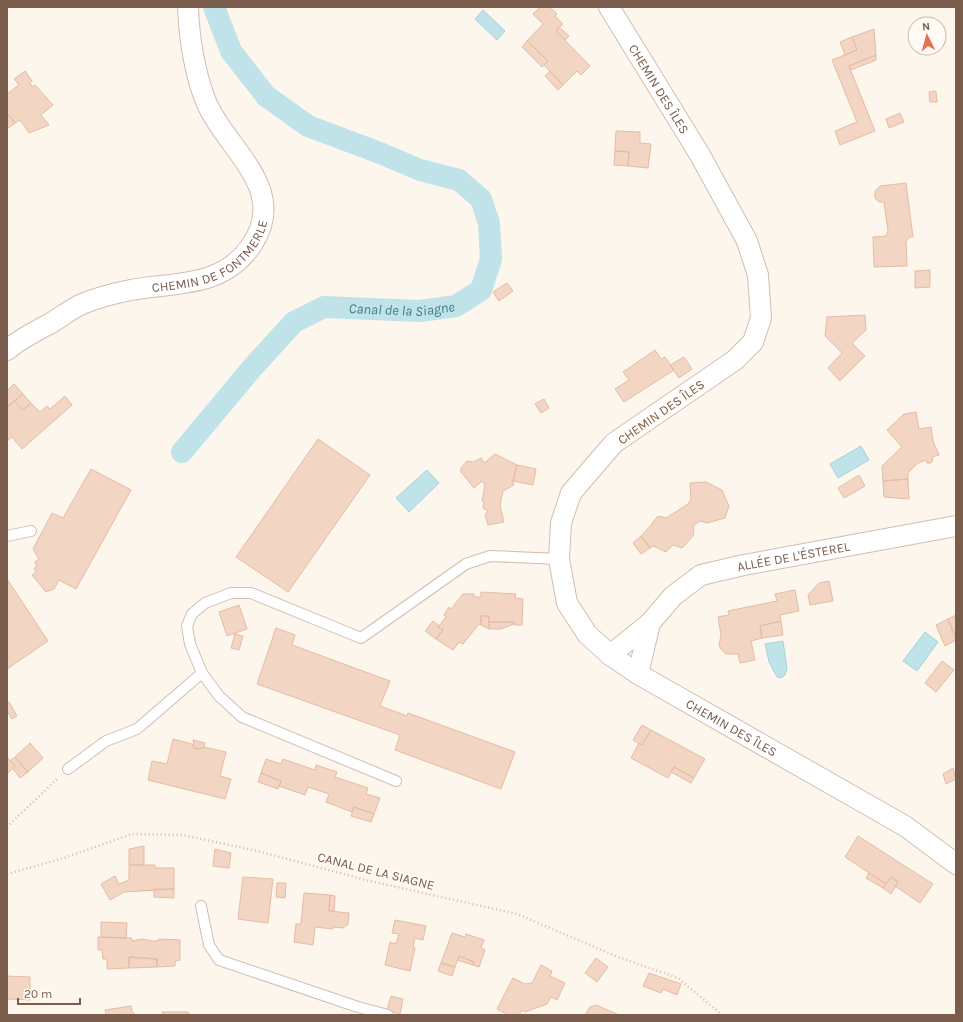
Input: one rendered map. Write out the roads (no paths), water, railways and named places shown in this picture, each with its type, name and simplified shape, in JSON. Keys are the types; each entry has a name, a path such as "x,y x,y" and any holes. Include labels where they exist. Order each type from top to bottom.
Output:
{"street":[{"name":"CHEMIN DE FONTMERLE","path":"7,350 82,304 130,290 189,284 219,274 244,256 258,236 264,216 262,193 252,171 207,105 195,63 188,7"},
{"name":"CHEMIN DES ÎLES","path":"609,7 700,155 747,241 758,275 761,318 753,342 735,360 614,443 571,493 561,523 559,559 567,603 587,634 610,655 638,674 905,826 956,864"},
{"name":"ALLÉE DE L'ÉSTEREL","path":"610,655 650,624 673,596 702,575 744,565 956,526"},
{"name":"ALLÉE DE L'ÉSTEREL","path":"638,674 650,624"}],"lane":[{"path":"7,536 31,531"},
{"path":"396,781 242,717 218,696 202,673 190,644 187,626 192,614 205,603 231,593 251,593 361,638 466,564 490,556 559,559"},
{"path":"68,769 106,741 137,729 202,673"},
{"path":"201,906 209,945 219,960 358,1007 388,1015"}],"water":[{"path":"483,10 505,31 497,40 475,19"},
{"path":"861,446 869,460 838,478 830,464"},
{"path":"427,470 439,483 409,512 396,498"},
{"path":"925,632 938,642 917,671 903,661"},
{"path":"783,641 787,668 785,675 781,678 777,677 769,662 765,644"}],"waterway":[{"name":"Canal de la Siagne","path":"182,452 252,368 294,322 324,307 420,311 456,306 481,290 491,259 489,223 481,199 459,180 420,170 308,126 266,96 231,51 214,7"}]}
